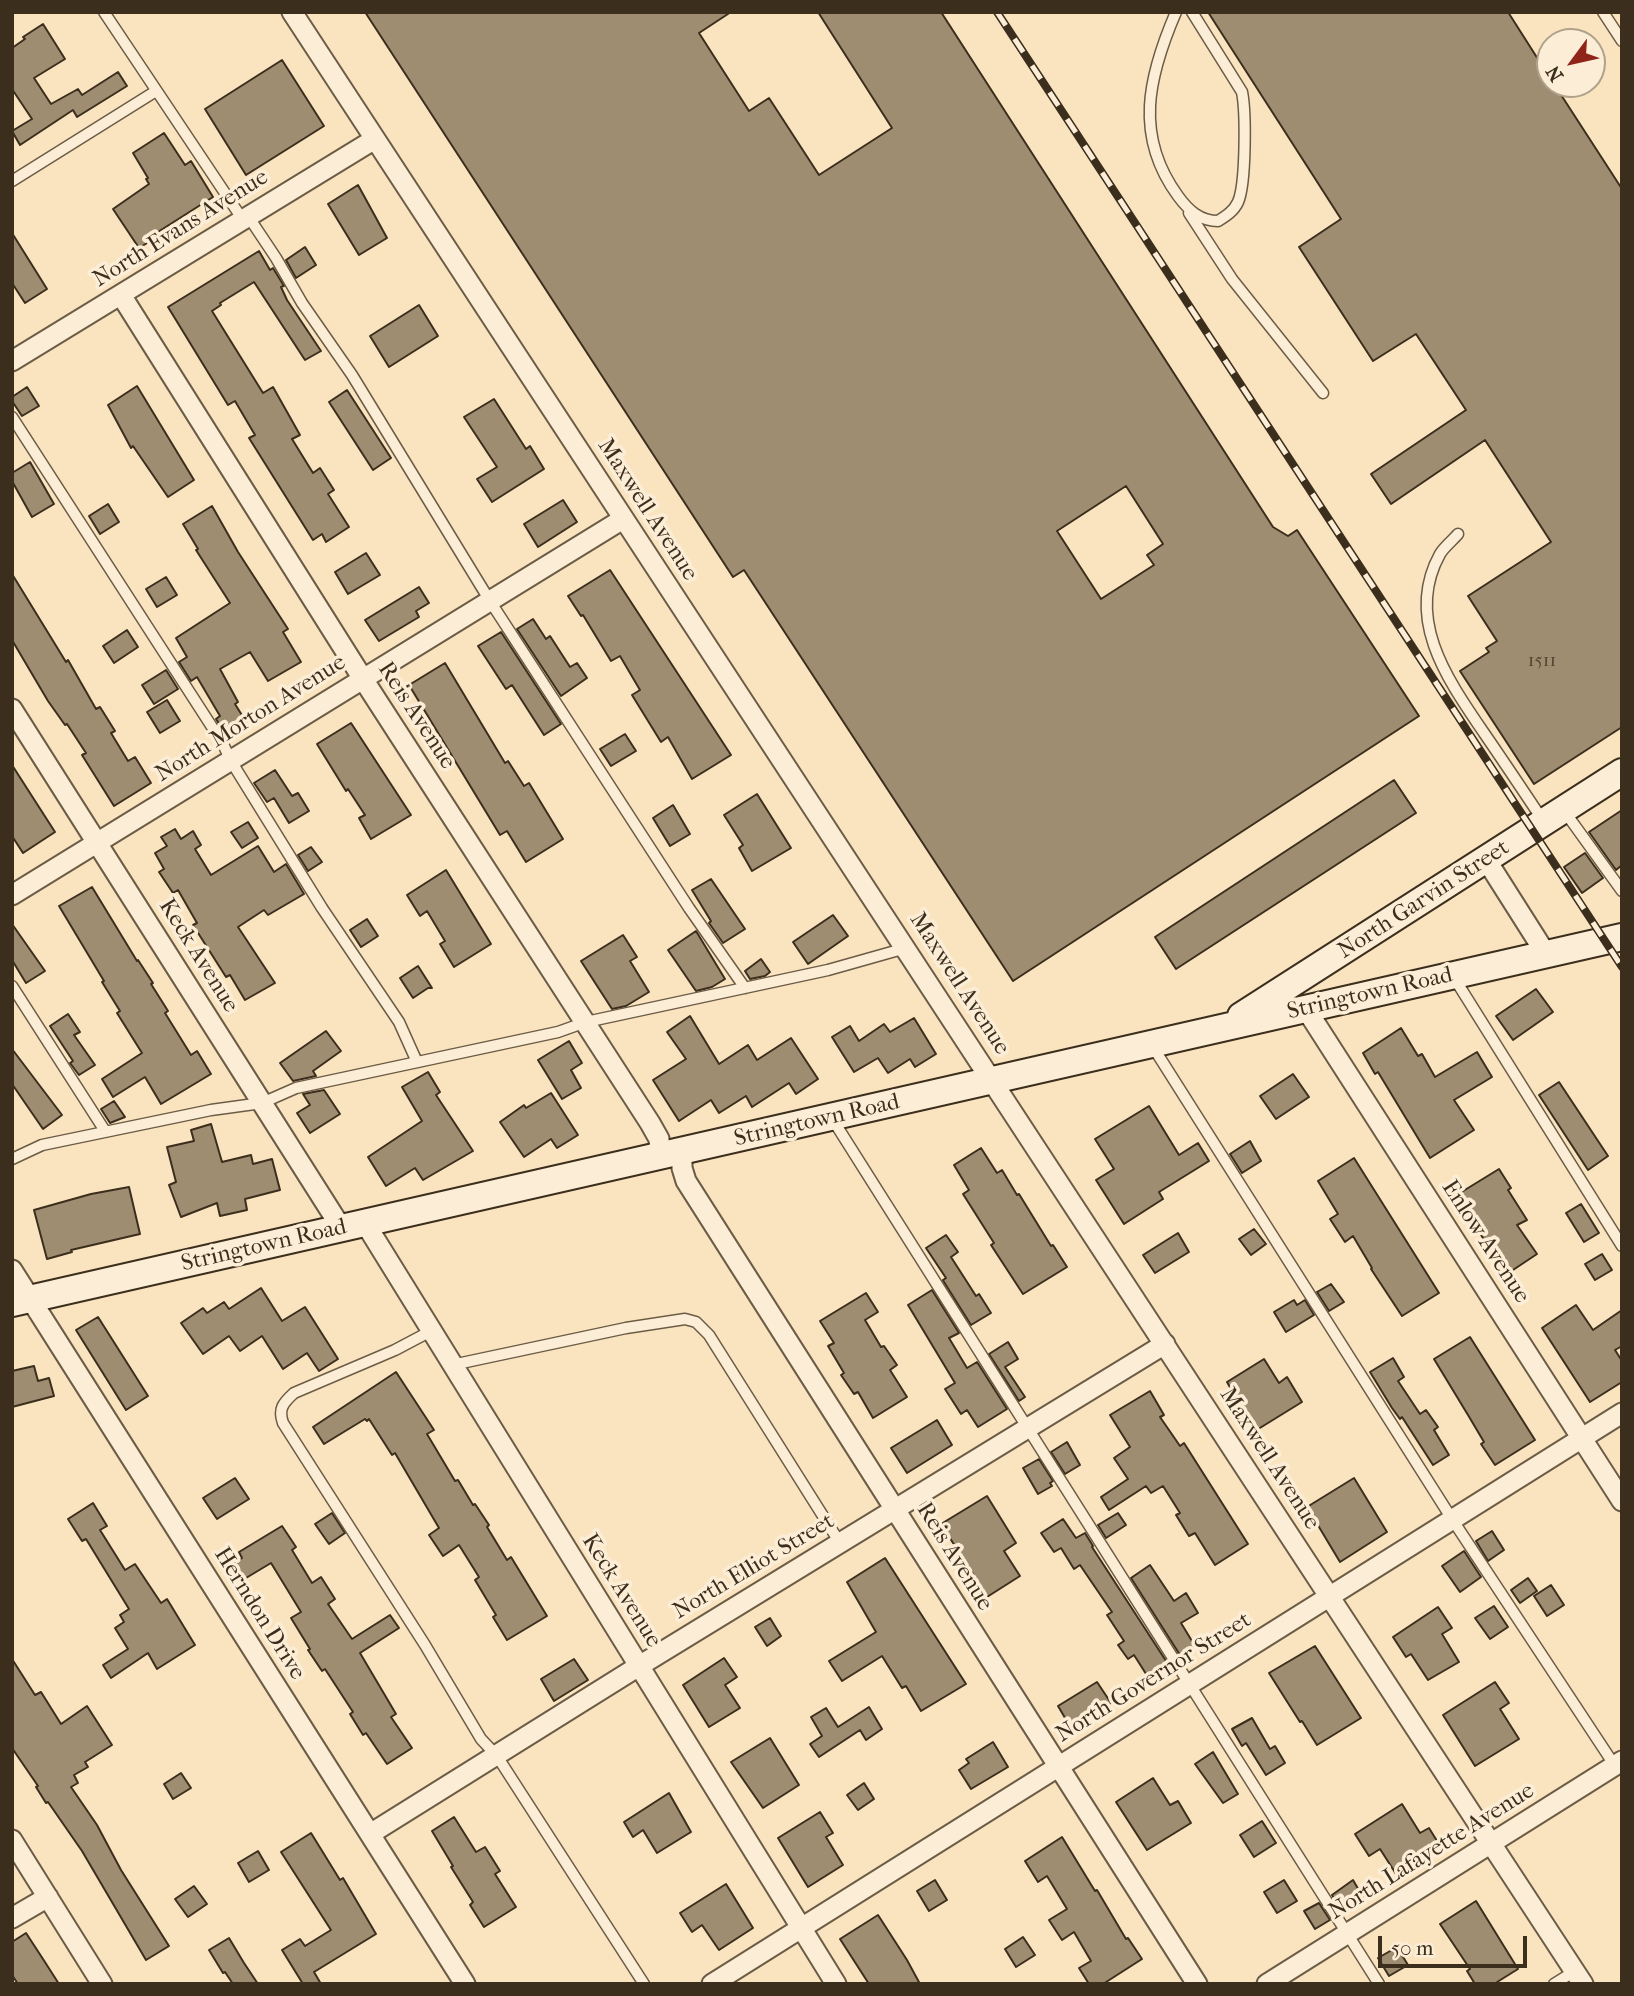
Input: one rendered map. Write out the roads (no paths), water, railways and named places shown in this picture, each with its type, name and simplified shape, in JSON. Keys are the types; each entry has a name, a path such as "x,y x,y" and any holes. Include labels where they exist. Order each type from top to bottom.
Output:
{"main road":[{"name":"North Garvin Street","path":"1225,1027 1622,772"},
{"name":"Stringtown Road","path":"22,1301 1622,937"}],"street":[{"name":"Maxwell Avenue","path":"292,12 1579,1977"},
{"name":"North Evans Avenue","path":"12,361 375,139"},
{"name":"Reis Avenue","path":"121,295 363,679 659,1139 660,1151 647,1160"},
{"name":"North Morton Avenue","path":"12,895 623,519"},
{"name":"Keck Avenue","path":"12,709 262,1103 431,1331 836,1984"},
{"path":"1487,861 1546,954"},
{"name":"Enlow Avenue","path":"1306,1009 1622,1501"},
{"name":"Reis Avenue","path":"682,1152 682,1168 686,1181 1197,1984"},
{"name":"Herndon Drive","path":"12,1270 22,1301 465,1984"},
{"name":"North Elliot Street","path":"370,1834 1165,1344"},
{"name":"North Governor Street","path":"712,1984 1622,1413"},
{"name":"North Lafayette Avenue","path":"1267,1984 1618,1764"},
{"path":"12,1840 102,1984"},
{"path":"12,1918 48,1897"}],"lane":[{"path":"104,12 156,91 276,258 302,303 352,375 490,601 688,908 745,988"},
{"path":"1176,12 1155,73 1148,114 1149,130 1160,163 1181,201 1232,279 1323,393"},
{"path":"1181,201 1200,218 1209,221 1218,221 1234,209 1240,193 1245,131 1242,92 1192,12"},
{"path":"1603,12 1622,41"},
{"path":"12,181 156,91"},
{"path":"12,417 223,744 230,761 322,908 399,1022 418,1062"},
{"path":"1458,534 1440,553 1427,589 1428,622 1436,656 1450,683 1554,816 1622,891"},
{"path":"12,1159 42,1145 211,1110 262,1103 296,1088 558,1032 586,1022 828,970 906,948"},
{"path":"1452,976 1622,1246"},
{"path":"12,986 105,1131"},
{"path":"1150,1044 1452,1519 1618,1764"},
{"path":"831,1117 1379,1984"},
{"path":"452,1365 626,1328 685,1320 696,1322 716,1346 841,1544"},
{"path":"431,1331 395,1350 294,1393 281,1406 280,1415 481,1739 497,1756 644,1984"},
{"path":"1554,1984 1579,1977"}],"railway":[{"path":"997,12 1622,967"}]}
